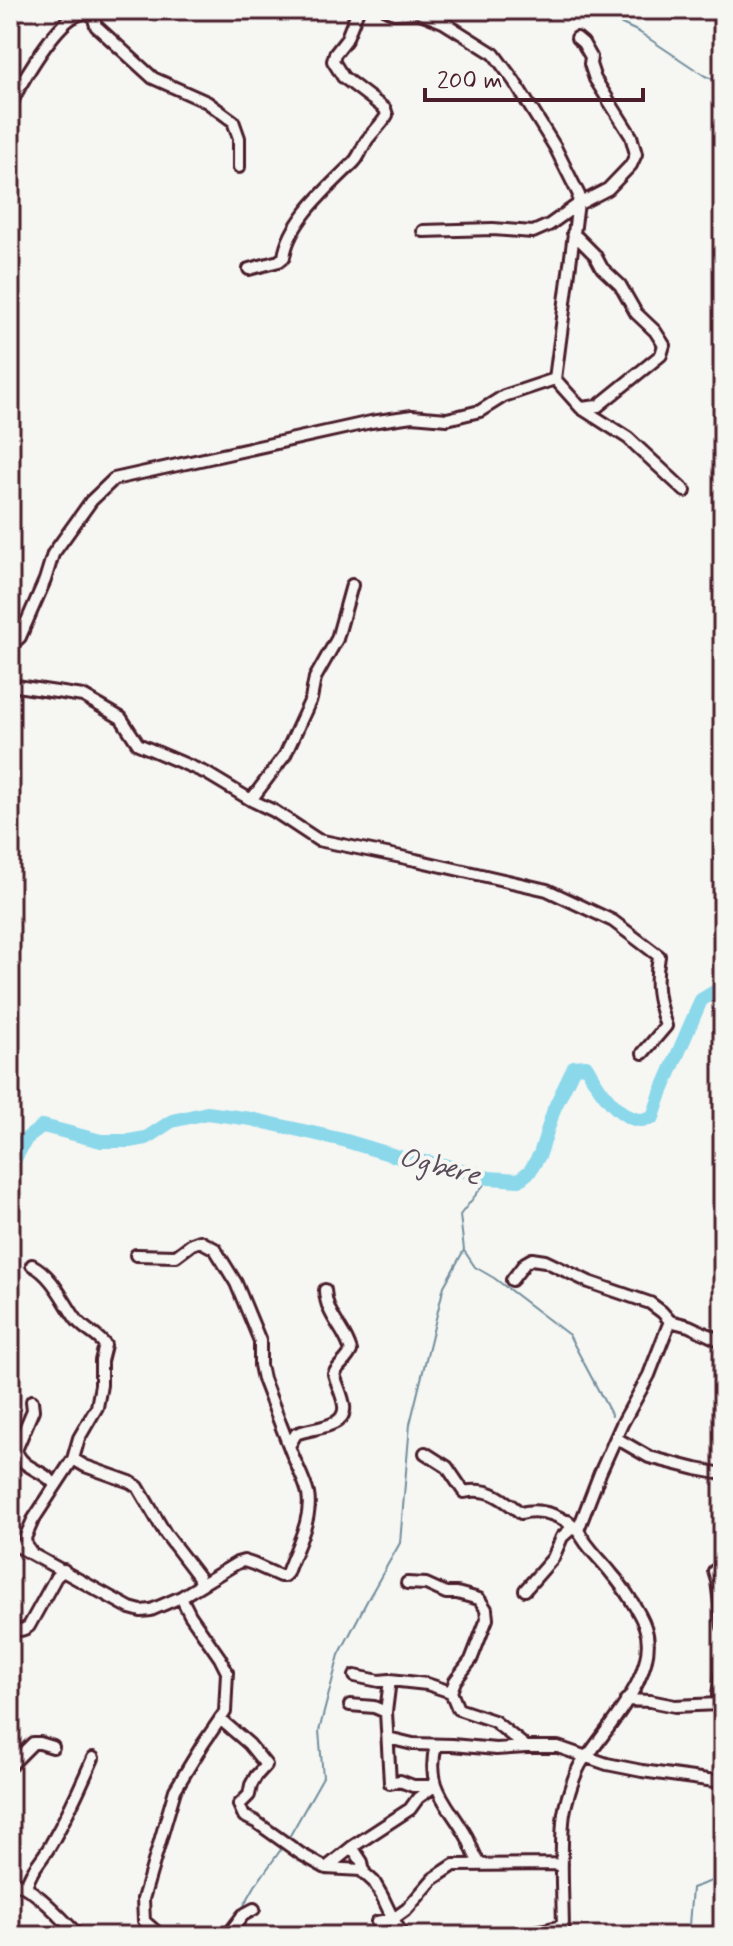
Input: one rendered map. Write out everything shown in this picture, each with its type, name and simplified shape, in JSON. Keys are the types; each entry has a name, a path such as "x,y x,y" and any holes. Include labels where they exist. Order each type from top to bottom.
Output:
{"street":[{"path":"249,269 284,257 286,244 296,224 356,160 387,115 385,109 343,77 333,61 346,40 358,10"},
{"path":"387,10 394,13 418,12 443,22 494,54 555,147 579,195 555,379 581,408 628,438 685,491"},
{"path":"10,107 16,91 71,17 92,11 96,26 153,78 207,102 233,121 239,138 239,167"},
{"path":"423,231 493,229 533,232 608,189 631,165 636,154 631,136 595,79 591,57 577,38"},
{"path":"573,233 620,285 636,313 655,331 664,345 661,355 598,406 581,408"},
{"path":"10,646 20,637 53,554 91,501 114,479 371,422 412,416 447,419 480,411 504,396 555,379"},
{"path":"251,800 285,755 311,699 315,678 337,639 352,585"},
{"path":"10,685 83,696 121,718 138,744 206,773 318,840 547,890 613,921 659,956 655,979 657,1000 666,1026 643,1053"},
{"path":"10,1542 130,1608 141,1611 181,1597 244,1561 280,1576 287,1573 305,1524 308,1494 263,1379 260,1341 236,1283 215,1249 200,1241 176,1256 136,1255"},
{"path":"512,1280 525,1263 532,1259 545,1261 589,1282 650,1303 670,1321 723,1342"},
{"path":"31,1552 25,1538 33,1520 73,1459 79,1438 97,1407 105,1345 77,1321 59,1293 32,1265"},
{"path":"289,1446 296,1434 336,1423 344,1413 334,1374 351,1351 326,1303 325,1290"},
{"path":"578,1530 594,1486 649,1375 670,1321"},
{"path":"32,1401 33,1410 16,1450 22,1462 44,1474 55,1485"},
{"path":"616,1438 649,1457 723,1474"},
{"path":"425,1453 447,1467 464,1492 487,1490 521,1513 530,1510 568,1521 578,1530 585,1545 613,1574 645,1626 649,1648 643,1673 590,1753 584,1757 563,1819 563,1931 516,1936"},
{"path":"73,1459 138,1487 165,1533 198,1576 200,1584"},
{"path":"525,1590 553,1558 562,1537 571,1529 568,1521"},
{"path":"10,1627 18,1631 29,1626 56,1577 64,1570"},
{"path":"714,1571 723,1627"},
{"path":"407,1583 426,1584 446,1593 479,1599 486,1609 487,1619 471,1660 455,1681 451,1692 458,1709 494,1721 526,1747"},
{"path":"161,1936 144,1921 143,1899 175,1790 225,1712 227,1672 181,1597"},
{"path":"626,1700 675,1706 718,1704 723,1664"},
{"path":"355,1676 427,1684 451,1692"},
{"path":"390,1680 386,1712 390,1783 400,1781 413,1786 435,1786"},
{"path":"350,1705 374,1707 386,1712"},
{"path":"220,1719 249,1744 266,1765 256,1776 249,1795 239,1805 244,1816 326,1868 361,1870 374,1882 403,1936"},
{"path":"388,1738 413,1744 496,1749 558,1747 584,1757 642,1771 715,1781"},
{"path":"10,1766 33,1743 53,1747"},
{"path":"436,1745 435,1786 481,1865"},
{"path":"26,1888 32,1871 51,1845 77,1796 93,1758"},
{"path":"326,1868 410,1809 418,1798 435,1786"},
{"path":"352,1847 362,1862 364,1873"},
{"path":"377,1922 393,1919 407,1909 433,1879 454,1865 562,1864"},
{"path":"10,1881 26,1888 79,1936"},
{"path":"227,1936 243,1915 254,1909"}],"waterway":[{"path":"592,10 639,32 705,76 723,83"},
{"name":"Ogbere","path":"10,1165 26,1139 43,1126 101,1141 129,1141 146,1138 172,1121 207,1113 251,1119 343,1140 409,1160 440,1164 489,1178 519,1180 530,1171 540,1154 554,1109 574,1067 586,1066 608,1099 623,1113 640,1120 653,1117 701,1000 723,989"},
{"path":"288,1839 323,1777 319,1731 339,1655 400,1543 410,1424 444,1286 464,1250 460,1215 489,1178"},
{"path":"465,1252 475,1267 569,1335 612,1416"},
{"path":"242,1909 282,1848"},
{"path":"690,1936 692,1888 723,1877"}]}
